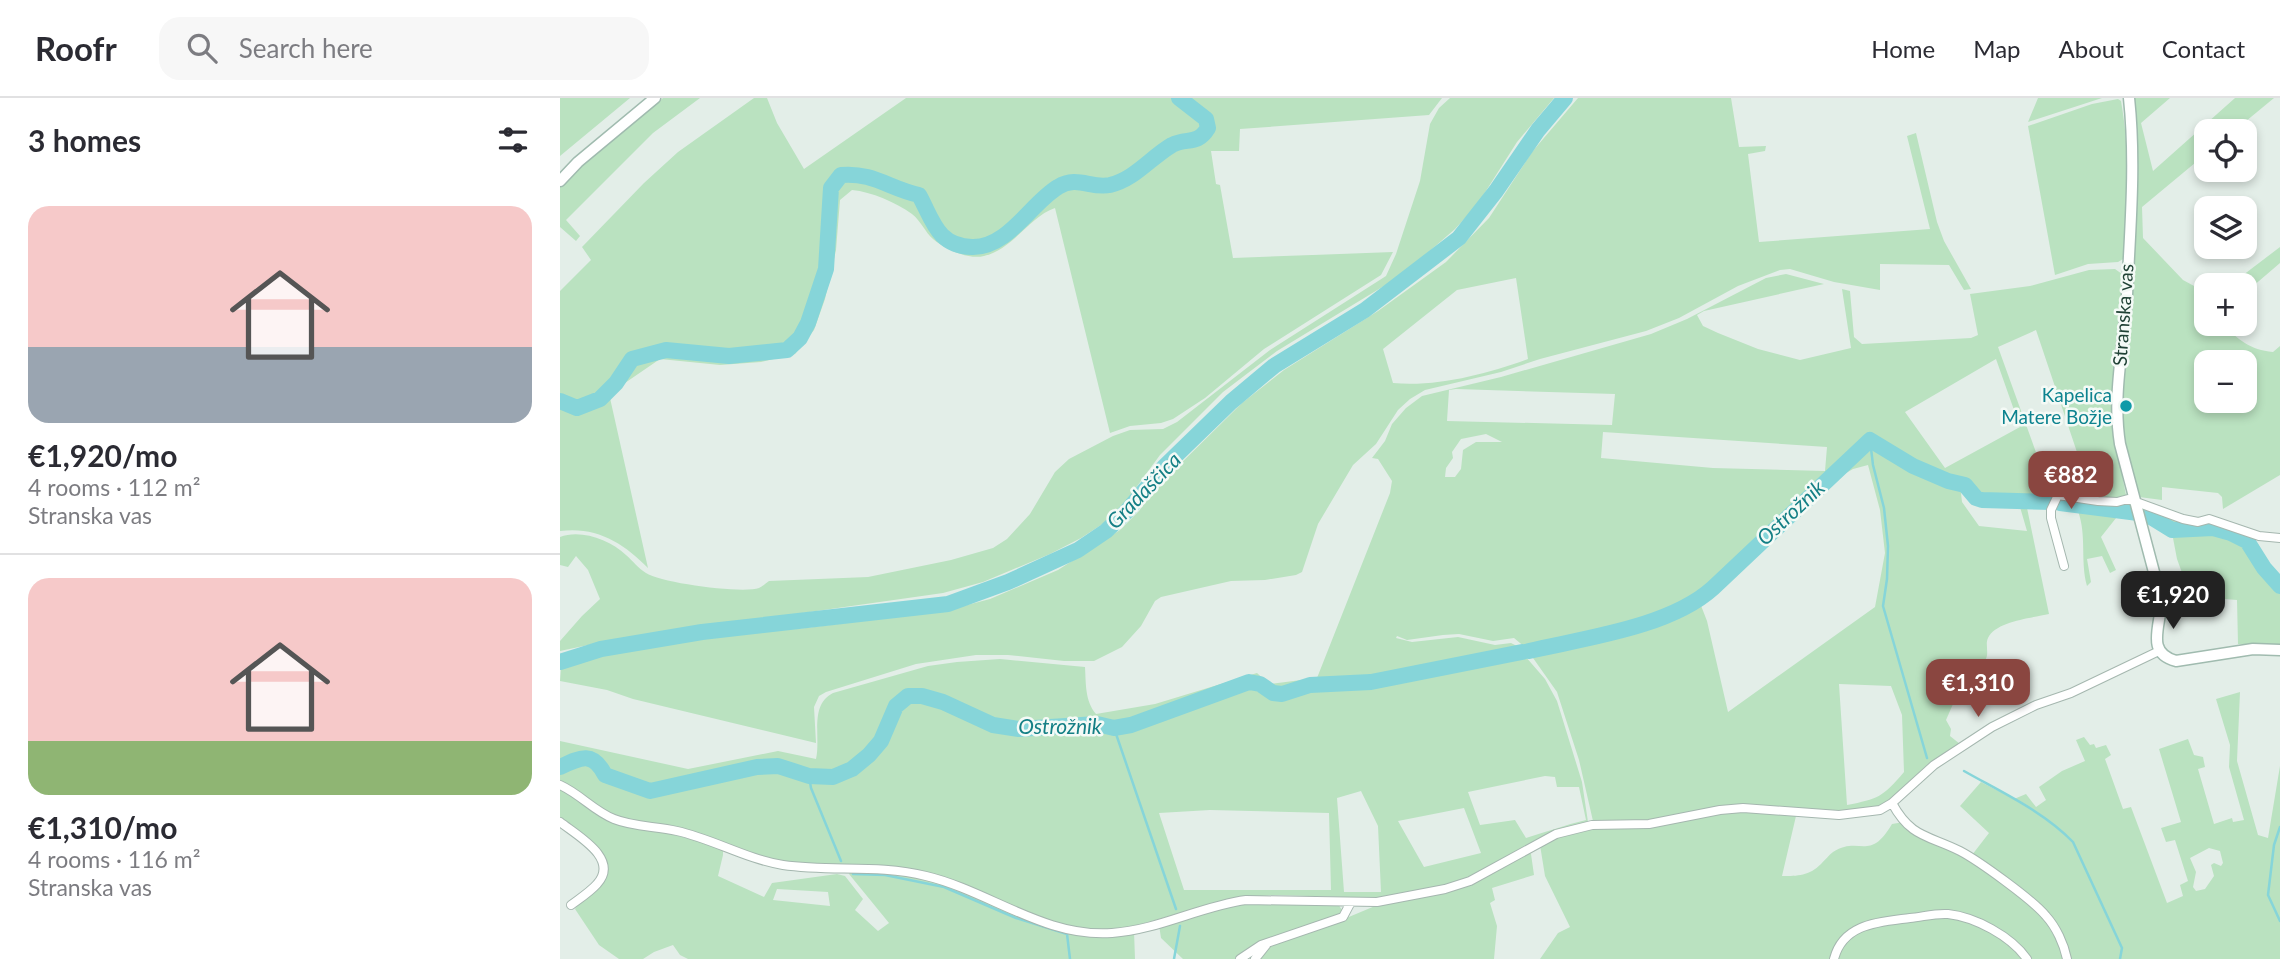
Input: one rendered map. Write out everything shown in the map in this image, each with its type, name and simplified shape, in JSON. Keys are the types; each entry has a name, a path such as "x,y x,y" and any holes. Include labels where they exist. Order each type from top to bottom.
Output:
{"street":[{"path":"560,181 578,162 655,98"},
{"name":"Stranska vas","path":"2129,98 2132,175 2127,295 2116,401 2120,444 2159,591 2160,612 2156,641 2159,651"},
{"path":"2064,566 2051,518 2051,510 2058,495 2098,501 2128,499 2137,509 2198,522 2210,519 2259,536 2280,538"},
{"path":"560,785 616,820 702,838 758,860 813,869 884,868 925,875 985,896 1037,921 1068,930 1113,933 1246,900 1377,902 1445,889 1470,881 1524,849 1556,834 1592,825 1649,824 1743,808 1811,814 1863,814 1880,810 1892,803 1934,765 2000,722 2036,705 2071,693 2159,651 2166,658 2176,661 2253,649 2280,650"},
{"path":"1892,803 1900,819 1912,829 1929,840 1973,859 2044,913 2054,926 2067,959"},
{"path":"560,822 584,840 601,857 605,866 599,883 571,905"},
{"path":"1240,959 1269,942 1343,916 1351,902"},
{"path":"1834,959 1842,942 1854,930 1871,923 1949,914 1998,932 2019,947 2026,959"},
{"path":"1255,959 1269,942"}],"green space":[{"path":"560,98 630,98 560,156"},
{"path":"663,98 700,98 653,133 566,220 580,236 576,241 560,227 560,186"},
{"path":"754,98 767,98 777,123 804,169 906,98 1442,98 1429,115 1240,129 1239,151 1211,151 1233,258 1393,252 1381,275 1264,349 1205,398 1173,419 1130,426 1110,433 1055,208 1037,218 1004,247 978,257 957,253 938,243 912,214 898,205 875,195 852,190 840,200 836,250 825,299 814,330 795,354 761,362 720,365 660,359 622,385 610,398 648,568 629,551 608,538 586,531 560,531 560,291 591,260 582,247 644,183 678,152"},
{"path":"1450,98 1554,98 1517,142 1477,205 1455,229 1402,275 1277,351 1223,392 1160,455 1124,504 1104,523 1081,538 983,582 943,593 612,640 560,651 560,641 600,599 588,570 576,556 568,567 560,565 560,537 568,535 586,535 604,541 655,577 684,584 737,590 759,588 769,581 868,577 951,560 993,548 1007,539 1030,514 1055,472 1069,459 1130,430 1163,429 1177,422 1270,350 1386,276 1420,181 1430,124 1439,108"},
{"path":"1578,98 1731,98 1739,147 1766,146 1765,151 1748,154 1759,242 1930,229 1907,136 1916,133 1937,222 1944,241 1971,289 1964,290 1949,265 1880,264 1880,290 1834,282 1790,269 1780,270 1738,286 1679,318 1646,331 1501,372 1425,390 1398,410 1376,444 1353,465 1318,524 1302,572 1265,580 1231,581 1161,597 1155,601 1141,626 1122,647 1094,661 976,655 916,664 826,692 819,696 814,707 816,743 633,699 607,690 560,681 561,668 612,653 660,646 704,635 806,628 948,610 990,599 1058,570 1120,530 1157,487 1242,403 1284,370 1378,311 1446,262 1489,218 1532,152","holes":["1516,278 1528,359 1462,378 1427,383 1393,383 1383,349 1457,290"]},
{"path":"2038,98 2102,98 2028,122"},
{"path":"2134,98 2170,98 2141,123 2153,171 2194,134 2194,164 2142,207 2143,238 2183,280 2194,286 2194,336 2236,336 2258,349 2273,352 2280,346 2280,475 2223,509 2222,497 2218,493 2162,487 2162,500 2139,497 2121,430 2120,409 2128,409 2129,403 2121,402"},
{"path":"2235,98 2274,98 2249,119 2211,119"},
{"path":"2118,99 2121,101 2124,120 2127,160 2123,259 2118,262 2088,264 2055,275 2028,126 2092,104"},
{"path":"2280,247 2280,263 2257,283 2257,273 2246,273"},
{"path":"2115,269 2122,274 2123,280 2111,409 2126,495 2118,500 2088,496 2086,479 2036,330 1998,347 2051,494 2047,509 2027,508 2049,614 2015,621 1992,632 1987,640 1986,659 1975,680 1973,694 1953,704 1946,720 1951,729 1950,736 1960,744 1927,765 1887,802 1876,808 1843,812 1715,807 1646,821 1593,821 1579,760 1557,692 1526,648 1514,638 1493,641 1459,634 1407,640 1397,636 1396,638 1412,642 1458,637 1495,645 1511,643 1523,649 1525,656 1545,679 1557,701 1582,782 1588,822 1552,832 1465,880 1377,898 1275,895 1233,898 1120,930 1069,927 924,871 882,865 804,864 777,860 704,835 660,824 622,819 603,810 560,780 560,741 688,769 778,751 816,759 818,713 826,698 833,693 928,666 957,662 1000,659 1085,667 1088,698 1096,714 1155,704 1257,673 1269,684 1317,678 1390,493 1392,481 1378,459 1372,458 1385,441 1392,424 1406,408 1422,396 1501,377 1651,334 1687,319 1766,278 1786,274 1824,284 1704,311 1697,315 1703,326 1718,333 1758,349 1800,360 1851,348 1842,289 1850,291 1854,337 1862,344 1971,338 1978,335 1970,294 2030,286 2089,270","holes":["1996,359 2020,427 1945,468 1905,412","1449,390 1615,394 1612,425 1447,421","1603,432 1827,447 1825,471 1713,468 1601,458","1486,434 1502,442 1476,442 1463,450 1461,469 1455,477 1445,477 1446,468 1453,458 1452,452 1461,439","1868,465 1880,510 1885,553 1875,607 1728,712 1707,621 1700,603 1832,481 1853,469","1965,490 1977,503 2020,507 2027,531 1979,526 1962,502 1961,493","1839,684 1891,686 1902,715 1904,772 1885,792 1866,801 1847,805","1545,776 1555,777 1557,787 1579,787 1586,820 1526,838 1515,820 1480,825 1468,792","1361,791 1378,826 1381,892 1344,892 1337,798","1464,808 1481,853 1424,867 1398,821","1210,810 1329,813 1331,890 1184,890 1159,813"]},
{"path":"2065,498 2127,504 2133,507 2134,513 2120,513 2101,537 2116,570 2110,573 2102,556 2087,559 2091,582 2087,586 2078,511 2056,509 2060,500"},
{"path":"2143,511 2179,521 2208,522 2241,532 2258,544 2280,583 2280,646 2238,644 2237,600 2212,598 2209,591 2189,592 2177,559 2173,538 2144,517"},
{"path":"2240,692 2237,761 2258,835 2268,838 2280,766 2280,959 1540,959 1558,933 1570,927 1545,876 1540,845 1573,832 1593,828 1667,825 1705,815 1744,811 1796,816 1782,876 1808,873 1833,852 1842,848 1870,846 1884,836 1892,824 1904,822 1972,855 1989,833 1960,806 1981,782 2014,799 2026,794 2036,807 2046,800 2039,787 2062,771 2085,761 2076,740 2084,737 2096,748 2106,745 2111,755 2105,759 2123,809 2131,807 2167,903 2183,896 2180,885 2188,881 2175,840 2166,842 2161,828 2181,822 2159,749 2188,739 2194,755 2203,757 2205,767 2198,769 2214,824 2232,818 2233,822 2244,820 2229,767 2230,745 2216,699","holes":["2209,848 2220,851 2223,863 2221,866 2214,863 2211,865 2214,876 2205,889 2196,891 2193,887 2196,872 2190,858"]},
{"path":"560,789 597,814 723,848 718,876 764,897 772,883 837,874 845,876 863,899 855,910 878,931 889,923 849,874 851,871 922,878 1054,928 1134,931 1135,959 688,959 680,955 673,945 643,959 619,959 599,945 575,909 607,866 560,819","holes":["777,889 828,892 830,906 773,900"]},
{"path":"1528,851 1531,854 1534,875 1492,888 1495,900 1490,903 1497,926 1494,959 1259,959 1269,946 1375,906 1435,894"},
{"path":"1235,903 1338,904 1342,910 1338,916 1254,945 1237,959 1183,959 1161,938 1159,925"}],"waterway":[{"path":"560,401 577,408 600,399 616,383 632,359 666,350 729,356 787,350 800,338 808,323 826,269 831,188 841,175 872,178 919,195 944,237 960,246 985,245 1008,233 1058,187 1071,182 1103,186 1119,182 1172,145 1196,139 1204,134 1208,128 1206,119 1179,98"},
{"name":"Gradaščica","path":"560,662 601,649 702,632 948,604 1008,582 1078,550 1106,531 1127,511 1165,466 1231,402 1274,366 1365,310 1459,238 1496,191 1538,130 1565,98"},
{"path":"1870,440 1873,465 1884,508 1888,546 1883,606 1927,758"},
{"name":"Ostrožnik","path":"1529,651 1651,622 1695,601 1713,588 1870,440 1913,466 1965,485 1976,498 2052,502"},
{"name":"Ostrožnik","path":"2060,503 2146,514 2172,530 2213,528 2231,533 2247,541 2264,568 2280,586"},
{"name":"Ostrožnik","path":"560,767 580,759 591,759 605,775 650,791 757,767 778,766 809,776 833,777 852,769 869,755 881,741 896,706 908,696 922,696 943,702 993,725 1019,729 1097,724 1114,728 1131,725 1249,682 1260,684 1273,693 1282,694 1310,685 1371,682 1522,652"},
{"path":"1114,728 1176,909"},
{"path":"1964,771 2035,811 2073,842 2122,948 2120,959"},
{"path":"809,776 811,788 841,861"},
{"path":"2280,827 2274,845 2268,895 2280,921"},
{"path":"853,874 885,875 944,887 1016,918 1067,934 1070,959"},
{"path":"1174,959 1180,926"}],"place":[{"name":"Kapelica Matere Božje","path":"2126,406"}]}
